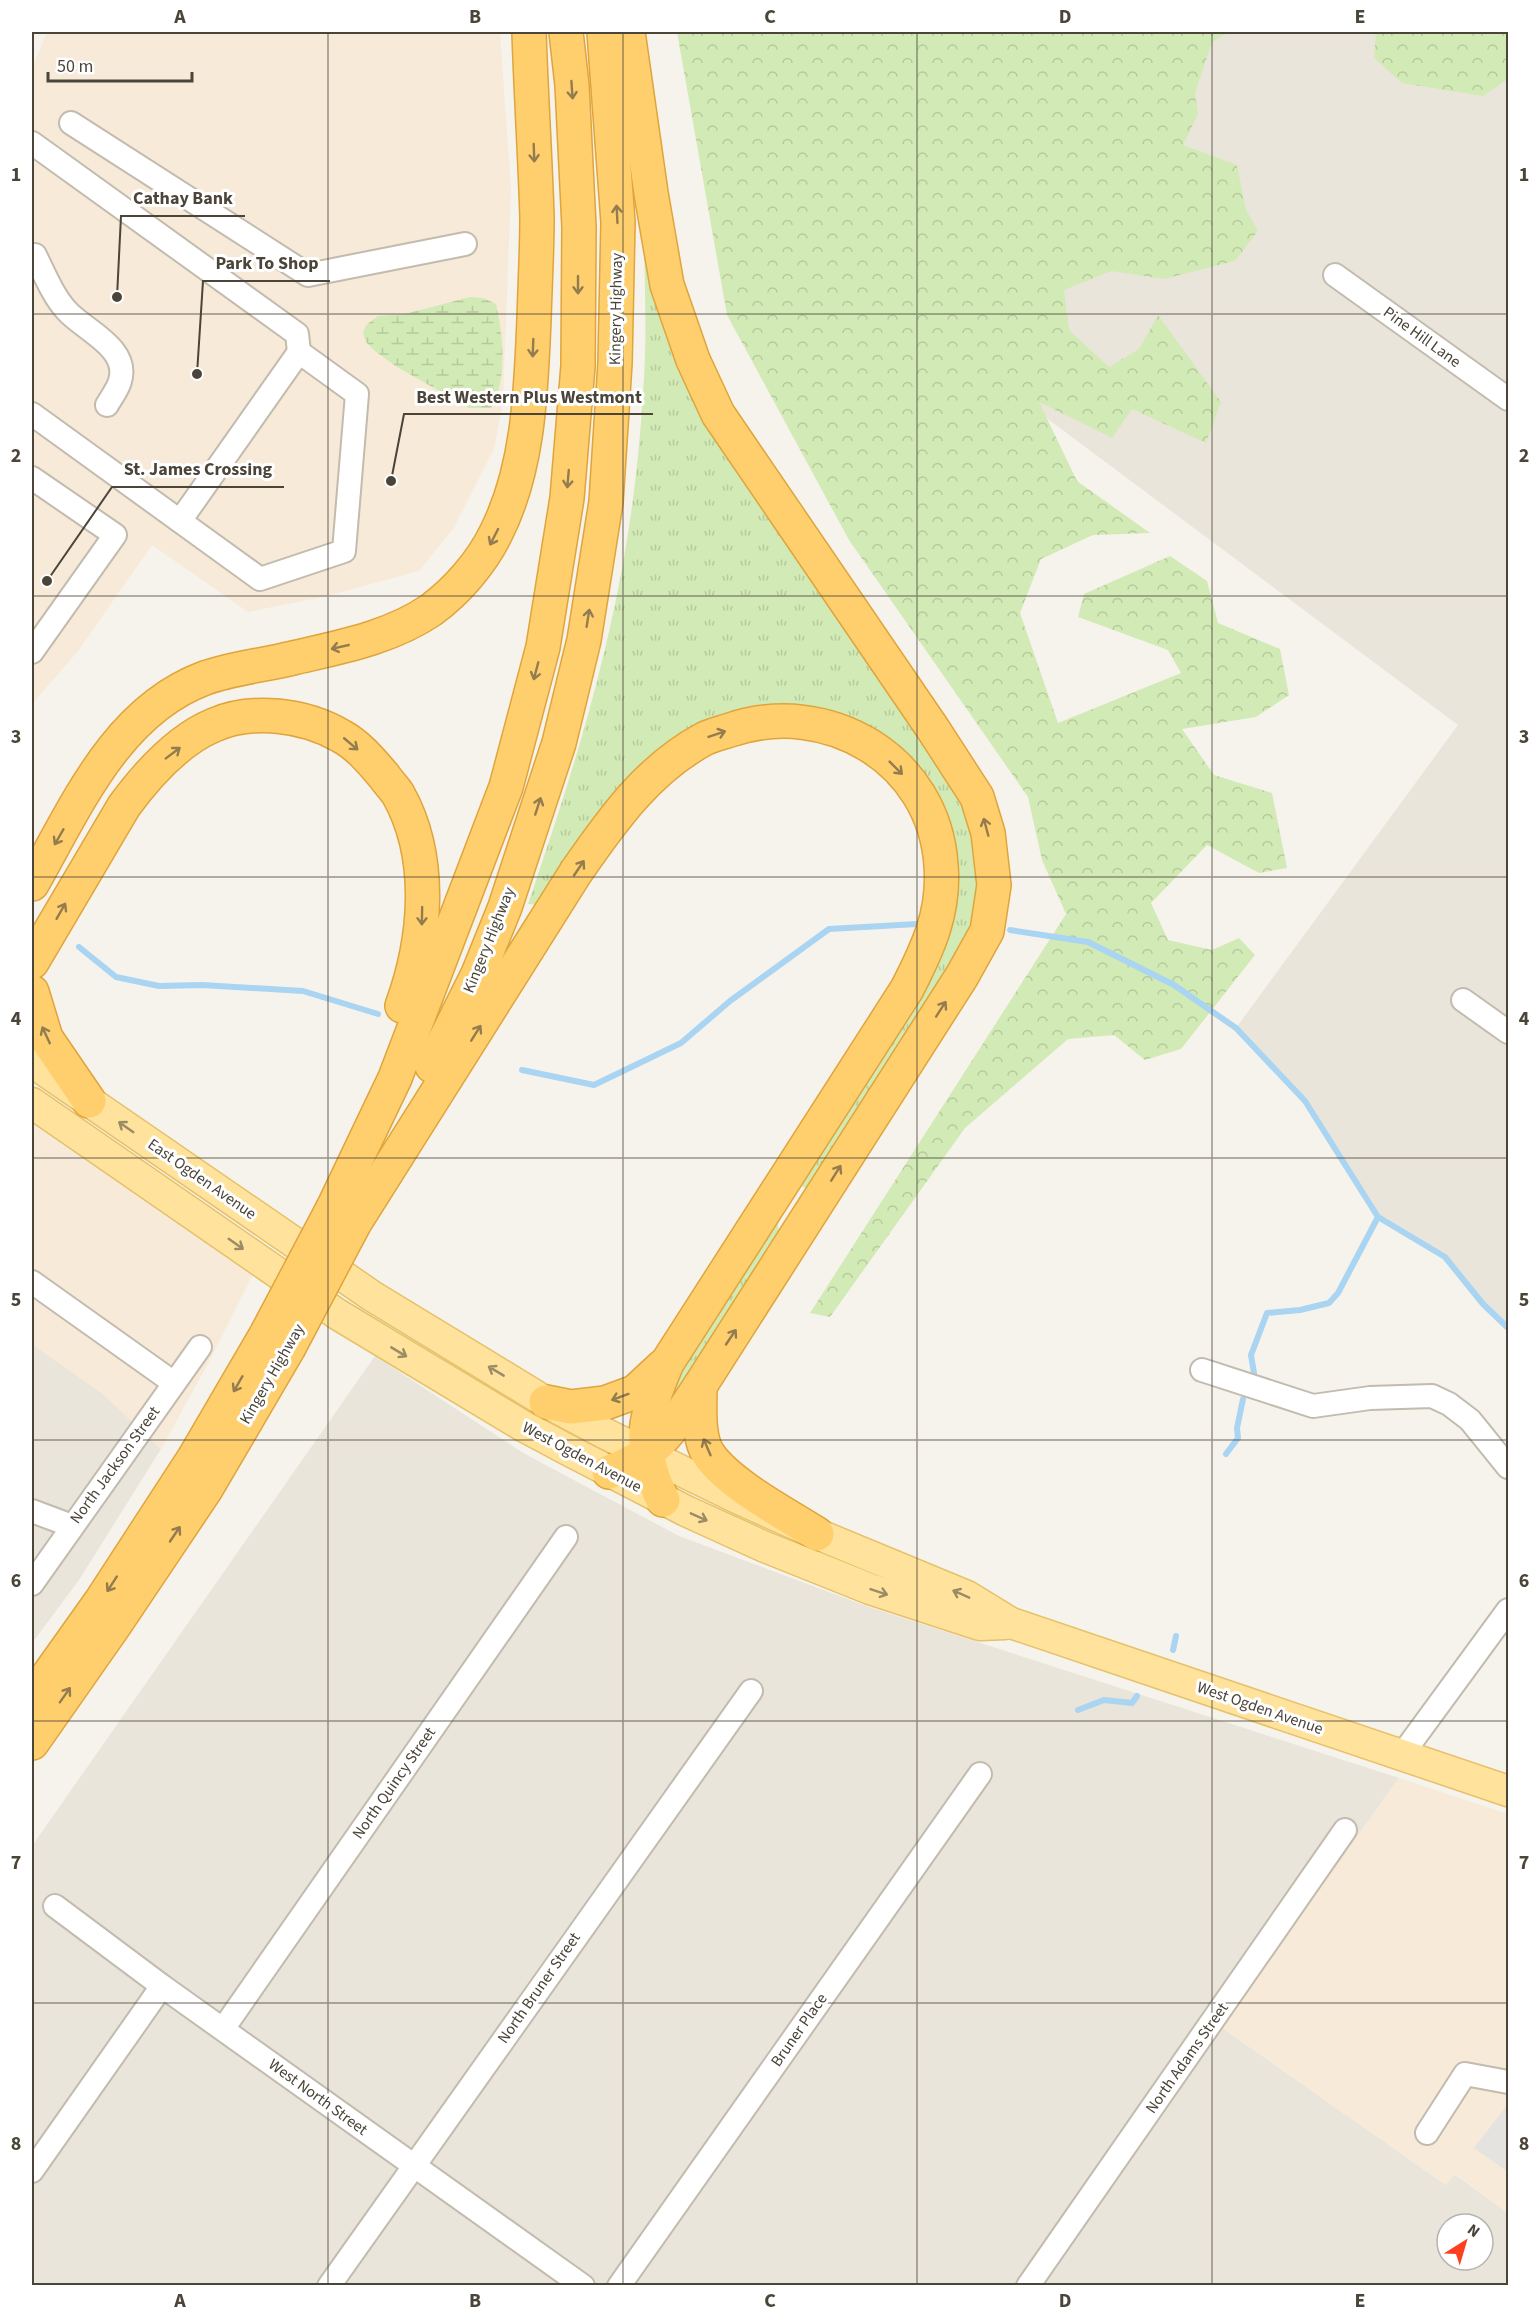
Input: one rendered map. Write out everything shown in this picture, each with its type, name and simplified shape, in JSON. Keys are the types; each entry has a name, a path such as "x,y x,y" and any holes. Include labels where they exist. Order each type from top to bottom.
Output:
{"highway":[{"path":"32,884 112,750 154,705 177,691 207,678 361,642 404,624 430,610 450,593 486,553 498,531 514,486 525,435 532,384 537,219 529,32"},
{"name":"Kingery Highway","path":"343,1216 506,788 543,647 567,498 578,366 579,227 572,85 566,32"},
{"name":"Kingery Highway","path":"32,1743 206,1489 278,1341 343,1216 478,974 505,907 559,743 584,640 606,502 615,363 618,222 604,32"},
{"path":"609,1472 637,1461 664,1439 700,1386 962,976 987,931 994,885 988,833 977,797 718,414 693,360 667,285 628,32"},
{"path":"32,962 124,806 163,760 189,740 213,725 239,717 272,716 304,720 342,736 370,759 398,794 414,833 423,881 422,932 408,988 390,1040 356,1115 343,1216"},
{"path":"343,1216 576,872 608,827 657,772 681,753 706,738 743,725 770,720 793,720 842,730 871,746 899,769 919,796 934,828 941,864 940,909 927,949 907,989 666,1363 646,1418 647,1454 663,1500"},
{"path":"32,992 46,1038 89,1101"},
{"name":"Kingery Highway","path":"32,1698 101,1601 194,1458 278,1341"},
{"path":"546,1401 571,1407 605,1403 635,1392 666,1363"},
{"path":"700,1386 699,1425 708,1454 733,1479 817,1534"}],"main road":[{"name":"East Ogden Avenue","path":"32,1062 372,1296"},
{"name":"East Ogden Avenue","path":"32,1103 188,1211"},
{"name":"West Ogden Avenue","path":"188,1211 337,1314 523,1426 663,1500 765,1547 870,1589 980,1625 1011,1623"},
{"name":"West Ogden Avenue","path":"372,1296 546,1401 647,1454 817,1534 967,1596 1011,1623 1509,1791"}],"street":[{"path":"71,123 309,275 465,244"},
{"path":"32,143 297,334 299,352 180,521"},
{"path":"33,256 66,311 101,339 114,352 120,364 121,380 107,405"},
{"name":"Pine Hill Lane","path":"1335,275 1509,399"},
{"path":"32,414 260,579 344,551 357,394 299,352"},
{"path":"32,478 115,535 32,652"},
{"path":"1463,1000 1509,1032"},
{"path":"32,1282 174,1383"},
{"name":"North Jackson Street","path":"32,1584 200,1347"},
{"path":"1202,1370 1313,1406 1370,1398 1432,1396 1449,1404 1470,1420 1509,1467"},
{"path":"32,1511 72,1526"},
{"name":"North Quincy Street","path":"223,2029 566,1537"},
{"path":"1401,1756 1509,1610"},
{"name":"North Bruner Street","path":"329,2286 751,1691"},
{"name":"Bruner Place","path":"619,2286 980,1774"},
{"name":"North Adams Street","path":"1028,2286 1345,1830"},
{"name":"West North Street","path":"55,1906 162,1986 584,2286"},
{"path":"32,2171 162,1986"},
{"path":"1427,2133 1465,2074 1509,2082"}],"shaded area":[{"path":"47,32 500,32 511,189 503,401 494,449 453,529 419,571 327,596 248,612 152,545 78,651 32,704 32,68"},
{"path":"1216,32 1508,32 1508,1328 1483,1304 1445,1257 1378,1217 1305,1101 1236,1028 1458,725 978,367"},
{"path":"32,1119 254,1272 212,1356 161,1449 103,1394 32,1344"},
{"path":"32,1344 103,1394 161,1449 79,1580 32,1643"},
{"path":"375,1356 525,1454 679,1536 869,1607 1399,1778 1221,2027 1446,2185 1454,2174 1508,2213 1508,2285 32,2286 32,1846"},
{"path":"1399,1778 1508,1814 1508,2213 1455,2174 1446,2185 1221,2027"},
{"path":"1508,2104 1508,2172 1474,2148"}],"green space":[{"path":"677,32 1230,32 1212,42 1195,93 1198,114 1183,145 1237,165 1246,210 1258,231 1235,261 1164,279 1111,271 1064,290 1069,330 1109,367 1139,349 1158,315 1221,402 1206,443 1132,409 1112,438 1039,402 1077,481 1150,533 1093,535 1041,559 1020,613 1058,723 1181,673 1168,650 1078,617 1084,594 1170,556 1207,581 1218,623 1280,649 1289,695 1256,717 1182,729 1214,775 1272,793 1287,868 1259,873 1207,845 1151,903 1168,940 1212,950 1239,938 1255,955 1181,1049 1145,1060 1114,1035 1068,1039 965,1128 830,1317 810,1313 1066,914 1042,860 1028,797 849,540 727,315"},
{"path":"1376,32 1508,32 1508,79 1483,96 1402,83 1374,58"},
{"path":"644,243 674,355 697,409 963,799 976,840 980,875 970,939 810,1190 798,1185 916,1001 944,952 950,920 909,760 733,714 539,905 528,904 586,723 610,628 623,561 634,494 641,426 645,318"},
{"path":"470,297 483,298 496,304 503,357 500,384 491,408 469,408 397,367 366,342 363,333 366,325 378,316 405,314"},
{"path":"777,1223 781,1237 675,1399 666,1396"}],"waterway":[{"path":"522,1070 594,1085 681,1043 730,1001 829,929 917,924"},
{"path":"1010,930 1088,942 1174,985 1236,1028 1305,1101 1378,1217 1445,1257 1483,1304 1508,1328"},
{"path":"79,947 116,977 159,986 202,985 303,991 378,1014"},
{"path":"1254,1373 1251,1355 1267,1313 1300,1310 1329,1303 1338,1293 1378,1217"},
{"path":"1226,1454 1238,1438 1237,1428 1243,1399"},
{"path":"1173,1650 1176,1636"},
{"path":"1078,1710 1104,1700 1132,1703 1137,1696"}],"place":[{"name":"Cathay Bank","path":"117,297"},
{"name":"Park To Shop","path":"197,374"},
{"name":"Best Western Plus Westmont","path":"391,481"},
{"name":"St. James Crossing","path":"47,581"}]}
